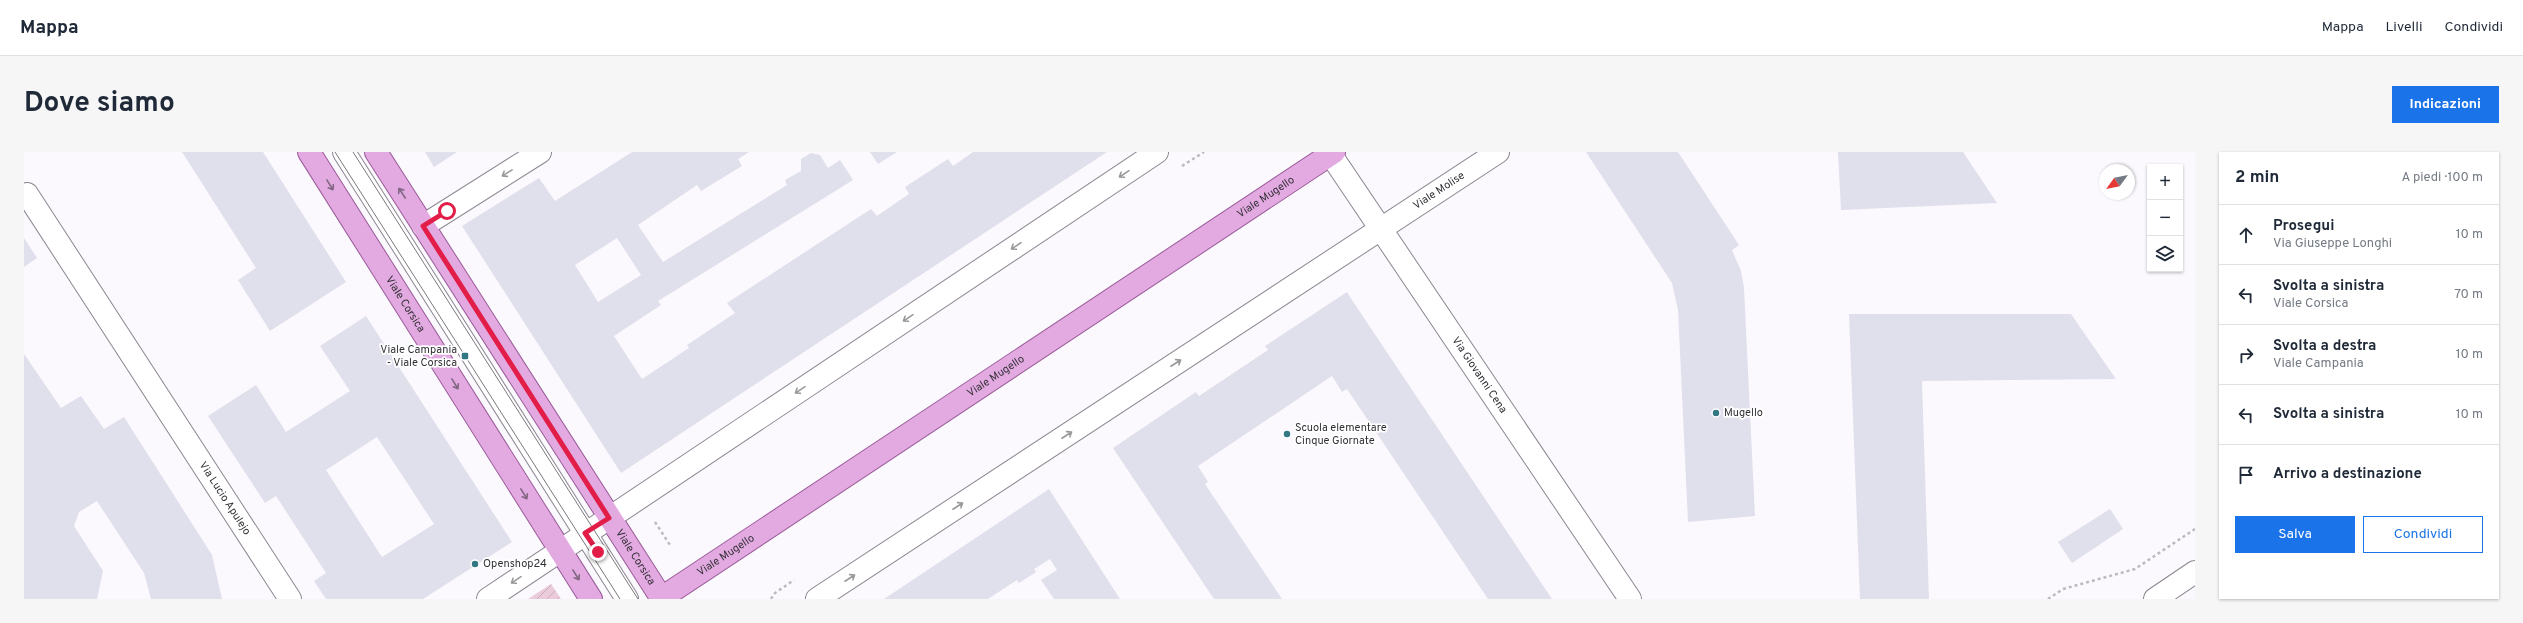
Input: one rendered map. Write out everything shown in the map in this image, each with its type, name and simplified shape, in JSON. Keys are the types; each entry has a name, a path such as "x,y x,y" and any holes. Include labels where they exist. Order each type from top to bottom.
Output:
{"main road":[{"name":"Viale Corsica","path":"309,152 591,599"},
{"name":"Viale Corsica","path":"376,152 661,599"},
{"name":"Viale Mugello","path":"661,599 1331,153"}],"street":[{"path":"344,152 627,599"},
{"path":"423,226 540,152"},
{"path":"488,599 1157,152"},
{"name":"Viale Molise","path":"1380,229 1498,152"},
{"name":"Via Giovanni Cena","path":"1331,153 1380,229 1630,599"},
{"name":"Via Lucio Apulejo","path":"27,194 290,599"},
{"path":"817,599 1380,229"},
{"path":"2155,599 2195,572"}],"path":[{"path":"652,517 670,544"},
{"path":"2048,599 2063,589 2135,569 2195,529"}],"shaded area":[{"path":"551,584 561,599 528,599"}],"building":[{"path":"182,152 263,152 346,282 270,331 238,280 256,268"},
{"path":"425,152 457,152 434,167"},
{"path":"632,152 749,152 738,159 742,166 701,191 697,185 638,225 663,262 787,185 785,180 801,171 801,159 811,153 820,155 828,168 840,160 853,180 658,301 661,305 614,336 642,379 689,348 687,345 735,313 727,303 871,209 877,216 909,194 905,187 948,159 953,166 973,152 1107,152 621,473 462,226 539,178 555,201","holes":["617,238 641,275 598,302 575,265"]},
{"path":"870,152 897,152 878,164"},
{"name":"Mugello","path":"1586,152 1678,152 1739,245 1732,250 1741,271 1744,288 1755,516 1688,522 1678,310 1672,283"},
{"path":"1838,152 1963,152 1997,203 1841,210"},
{"path":"24,238 37,258 24,267"},
{"path":"1347,292 1552,599 1488,599 1347,389 1342,392 1332,376 1198,466 1208,482 1205,484 1282,599 1214,599 1113,448 1196,392 1199,396 1268,350 1265,346"},
{"path":"1849,314 2071,314 2116,379 1922,381 1929,599 1860,599"},
{"path":"366,316 512,542 423,599 326,599 314,581 326,573 276,496 265,503 208,416 256,385 286,432 350,391 320,346","holes":["377,437 434,524 382,557 326,470"]},
{"path":"24,354 61,408 81,396 104,429 124,417 212,555 222,599 151,599 144,573 97,501 79,512 74,526 103,571 97,599 24,599"},
{"path":"1049,489 1120,599 1054,599 1041,580 1057,570 1050,559 1034,569 1036,572 1019,583 1017,580 988,599 884,599"},
{"path":"2110,509 2123,529 2072,563 2058,542"}],"tram line":[{"path":"335,152 620,599"},
{"path":"353,152 638,599"}],"place":[{"name":"Viale Campania - Viale Corsica","path":"465,356"},
{"name":"Mugello","path":"1716,413"},
{"name":"Scuola elementare Cinque Giornate","path":"1287,434"},
{"name":"Openshop24","path":"475,564"}],"route":[{"path":"447,211 423,226 609,518 585,533 598,552"}]}
